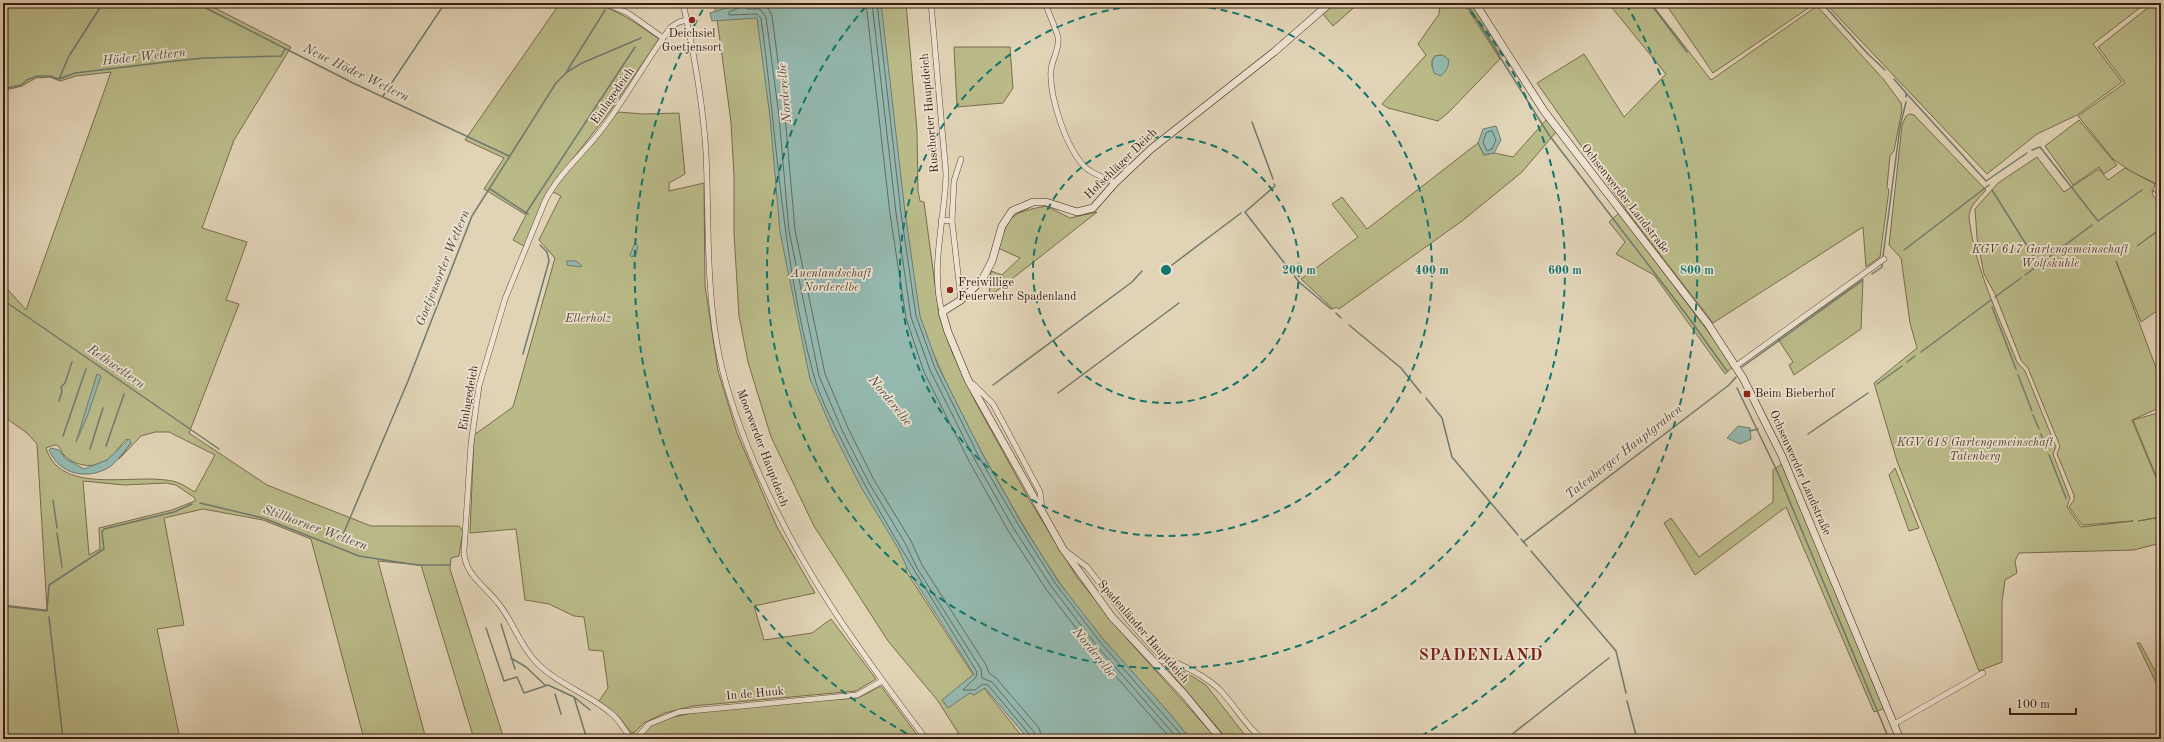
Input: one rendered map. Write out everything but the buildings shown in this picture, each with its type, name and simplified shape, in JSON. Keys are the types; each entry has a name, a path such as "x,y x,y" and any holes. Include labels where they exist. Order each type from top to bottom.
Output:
{"street":[{"path":"604,3 628,13 663,38"},
{"name":"Moorwerder Hauptdeich","path":"683,3 697,73 704,125 711,303 717,345 728,391 748,447 782,524 830,608 882,681 926,739"},
{"name":"Ruschorter Hauptdeich","path":"931,3 946,174 945,201 941,220 937,282 942,312"},
{"path":"1045,3 1058,37 1058,45 1051,68 1050,83 1053,102 1060,124 1085,167 1115,183"},
{"name":"Hofschläger Deich","path":"942,312 961,300 975,287 987,271 1002,226 1012,211 1033,202 1046,202 1067,209 1085,211 1093,208 1115,183 1170,133 1253,70 1330,3"},
{"name":"Ochsenwerder Landstraße","path":"1475,3 1544,111 1708,324 1736,366 1764,418 1783,459 1900,739"},
{"name":"Einlagedeich","path":"632,739 613,715 554,677 529,655 504,611 470,572 465,562 464,551 471,444 479,386 510,284 550,191 572,162 602,130 663,38 674,24 687,20"},
{"name":"Ruschorter Hauptdeich","path":"961,159 954,182 952,221 961,300"},
{"path":"941,220 952,221"},
{"path":"1736,366 1884,259"},
{"name":"Spadenländer Hauptdeich","path":"942,312 948,332 968,380 1063,549 1112,617 1156,666 1184,694 1221,739"},
{"name":"Spadenländer Hauptdeich","path":"968,380 993,404 1040,492 1043,514"},
{"path":"1063,549 1087,567 1129,621 1163,660 1186,667 1208,680 1218,688 1247,726 1262,739"},
{"path":"1156,666 1163,660"},
{"path":"1894,724 1983,673"},
{"name":"In de Huuk","path":"636,739 648,724 679,712 857,695 882,681"}],"green space":[{"path":"583,2 601,5 627,18 659,39 608,114 549,189 524,246 513,240 526,215 484,189 504,158 465,140 560,3"},
{"path":"3,3 205,3 291,47 234,140 202,228 247,242 226,300 239,304 189,433 267,485 371,526 459,526 463,531 459,556 451,558 450,569 504,739 474,739 421,565 378,561 426,739 364,739 311,539 263,520 203,509 164,518 184,625 157,629 180,739 3,739 3,605 46,610 47,608 37,444 27,433 3,416 3,284 26,310 111,72 76,76 60,81 50,77 36,78 22,86 6,90 3,98","holes":["155,432 169,432 215,455 195,492 179,483 160,479 103,480 84,478 67,473 54,463 46,448 57,445 63,454 72,461 83,465 95,465 109,459 127,439 131,443 119,459 141,436","83,481 124,485 166,483 176,485 195,498 195,501 172,510 99,528 100,549 89,555"]},
{"name":"Auenlandschaft Norderelbe","path":"712,3 906,3 917,131 918,191 920,201 924,202 939,315 952,352 975,401 1030,501 1077,577 1128,640 1217,739 1190,739 1079,610 1039,551 993,472 954,399 929,343 906,571 972,673 1024,739 962,739 938,701 888,641 814,526 771,437 748,362 739,316 734,233 734,176 731,122 716,11"},
{"path":"1335,3 1359,3 1333,26 1323,14"},
{"path":"1440,3 1464,3 1500,59 1449,112 1438,121 1388,108 1382,104 1426,55 1418,44 1439,14","holes":["1441,55 1449,60 1432,67 1432,60 1435,56"]},
{"path":"1467,3 1471,3 1503,53 1500,55"},
{"path":"1608,3 1651,3 1711,80 1817,6 1884,80 1901,103 1902,110 1894,151 1890,156 1887,187 1889,190 1880,257 1866,267 1863,227 1713,323 1629,214 1537,83 1584,54 1624,117 1666,74"},
{"path":"1665,3 1816,3 1713,73"},
{"path":"1825,3 2146,3 2093,44 2122,82 2077,115 2037,134 1987,174"},
{"path":"2154,3 2161,3 2161,186 2132,172 2113,159 2078,116 2125,83 2098,47"},
{"path":"954,47 1010,47 1013,88 1003,103 957,107"},
{"name":"Ellerholz","path":"618,112 644,114 679,113 685,174 669,183 669,191 704,183 705,286 718,371 737,433 777,527 815,593 754,606 764,640 812,633 831,619 876,679 856,691 693,706 665,713 644,723 635,732 631,733 620,718 599,701 608,688 603,651 589,650 584,617 574,616 549,604 525,600 516,529 470,533 474,435 513,407 555,258 539,240 561,196 551,191"},
{"path":"1910,114 1914,115 1986,190 1975,202 1969,214 1976,255 2002,327 2017,362 2025,371 2056,447 2053,454 2070,498 2067,507 2081,527 2133,521 2082,525 2069,507 2074,500 2074,495 2057,454 2060,446 2028,368 2021,360 1995,294 1984,274 1977,238 1975,209 1998,183 2037,157 2064,192 2099,169 2108,180 2125,168 2155,184 2152,194 2161,206 2161,228 2137,246 2161,229 2161,308 2141,322 2116,261 2161,381 2161,407 2132,420 2161,490 2161,543 2134,550 2019,553 2015,561 2017,573 2005,580 2002,602 2002,662 1979,671 1897,461 1874,383 1917,348 1910,323 1901,258 1889,245 1902,125 1906,116"},
{"path":"1547,119 1556,132 1522,172 1462,221 1339,309 1336,307 1333,309 1301,279 1358,237 1332,204 1342,197 1367,229 1478,143 1484,155 1494,153 1513,157"},
{"path":"2079,120 2117,165 2104,174 2099,167 2073,185 2045,146"},
{"path":"1046,206 1070,218 1097,212 989,297 991,271 1002,275 1020,258 998,248 1005,228 1018,213"},
{"path":"1619,213 1734,366 1725,374 1654,275 1616,254 1625,242 1609,222"},
{"path":"1863,279 1861,329 1794,375 1789,365 1793,362 1778,339"},
{"path":"2161,412 2161,488 2133,420"},
{"path":"1782,464 1886,708 1874,712 1786,507 1695,575 1664,523 1671,518 1699,557 1773,502 1773,470"},
{"path":"1895,468 1919,528 1909,531 1889,475"},
{"path":"2137,643 2140,643 2161,682 2161,693"},
{"path":"1165,666 1185,672 1206,685 1248,739 1227,739"},
{"path":"881,686 920,739 640,739 646,729 660,721 683,715 746,706 858,698"}],"water":[{"name":"Norderelbe","path":"742,3 881,3 905,212 920,316 938,366 983,455 1022,524 1058,581 1103,639 1172,716 1190,739 1028,739 985,688 974,695 970,693 948,708 942,700 974,674 909,572 898,548 861,487 834,434 810,379 780,232 770,117 757,18 712,21 710,13"},
{"path":"1435,56 1445,56 1449,61 1448,67 1441,76 1434,73 1432,64"},
{"path":"1496,126 1501,140 1494,153 1484,155 1478,143 1483,129"},
{"path":"635,243 638,246 636,255 632,257 630,255"},
{"path":"567,261 576,261 582,266 567,265"},
{"path":"97,374 101,376 87,417 76,442"},
{"path":"1738,426 1750,428 1751,439 1740,444 1727,438"},
{"path":"129,439 131,443 111,466 102,471 93,473 84,474 67,470 60,465 49,450 51,448 59,450 66,459 84,469 107,460"}],"waterway":[{"path":"59,79 69,56 103,3"},
{"name":"Neue Höder Wettern","path":"196,3 353,83 509,156"},
{"path":"383,96 445,3"},
{"path":"1466,3 1549,135 1686,314 1727,371"},
{"path":"1650,3 1687,52"},
{"path":"1822,3 1867,53 1885,70"},
{"path":"567,71 605,10"},
{"name":"Goetjensorter Wettern","path":"342,537 408,381 472,216 556,83 567,72 582,63 641,38"},
{"path":"526,213 635,47"},
{"name":"Höder Wettern","path":"3,89 21,85 27,80 37,76 50,76 59,79 75,73 175,61 204,58 281,56 285,49"},
{"path":"1894,79 1906,93 1906,97"},
{"path":"1906,93 1986,181 2027,153"},
{"name":"Tatenberger Hauptgraben","path":"1883,256 1900,127 1906,102"},
{"path":"1252,122 1273,179"},
{"path":"2032,150 2040,147 2098,221 2142,190"},
{"path":"1274,184 1275,186 1245,212 1299,282 1331,309"},
{"path":"1904,250 1989,185"},
{"path":"490,189 528,214"},
{"path":"1992,190 2039,265"},
{"path":"2152,190 2161,196"},
{"path":"1168,268 1241,213"},
{"path":"2045,260 2092,225"},
{"path":"523,354 549,261 547,252 540,245"},
{"name":"Tatenberger Hauptgraben","path":"1872,274 1882,267 1882,264"},
{"path":"2025,275 2040,264"},
{"path":"993,385 1132,282 1142,271"},
{"path":"1995,297 2021,278"},
{"name":"Tatenberger Hauptgraben","path":"1742,367 1862,281"},
{"name":"Rethwettern","path":"3,300 219,449"},
{"path":"1921,352 1991,300"},
{"path":"1058,393 1179,303"},
{"path":"1992,307 2016,369"},
{"path":"1336,313 1341,318"},
{"path":"1349,325 1401,368 1421,393"},
{"path":"1907,362 1915,356"},
{"path":"59,401 62,391 61,387 65,383 72,362"},
{"path":"1877,384 1902,366"},
{"path":"63,436 86,369"},
{"path":"2018,375 2032,411"},
{"name":"Tatenberger Hauptgraben","path":"1523,542 1729,385 1736,377"},
{"path":"1737,388 1777,471 1889,739"},
{"path":"1808,434 1868,393"},
{"path":"106,446 124,394"},
{"path":"1426,398 1442,418 1452,457 1518,535"},
{"path":"90,449 103,408"},
{"path":"2033,415 2039,429"},
{"path":"1750,431 1758,429"},
{"path":"2041,434 2046,448"},
{"path":"2049,455 2066,498"},
{"path":"53,500 57,528"},
{"name":"Stillhorner Wettern","path":"200,503 263,518 359,556 417,565 450,565"},
{"name":"Stillhorner Wettern","path":"3,606 47,611 49,585 104,549 102,532 104,529 174,512 192,504"},
{"path":"57,533 62,567"},
{"name":"Tatenberger Hauptgraben","path":"1521,539 1527,546"},
{"path":"1531,551 1616,651 1626,693"},
{"path":"49,617 63,739"},
{"path":"501,624 515,669"},
{"path":"486,628 504,681 517,677 524,693 548,685 574,697 590,710"},
{"path":"511,658 526,667 545,685"},
{"path":"1506,739 1609,658"},
{"path":"555,694 561,714"},
{"path":"574,697 586,736"},
{"path":"1627,701 1637,739"}],"place":[{"name":"Deichsiel Goetjensort","path":"692,20"},
{"name":"Freiwillige Feuerwehr Spadenland","path":"950,290"},
{"name":"Beim Bieberhof","path":"1747,394"}],"district":[{"name":"SPADENLAND","path":"1481,656"}],"park label":[{"name":"KGV 617 Gartengemeinschaft Wolfskuhle","path":"2050,257"},
{"name":"KGV 618 Gartengemeinschaft Tatenberg","path":"1975,450"}]}
